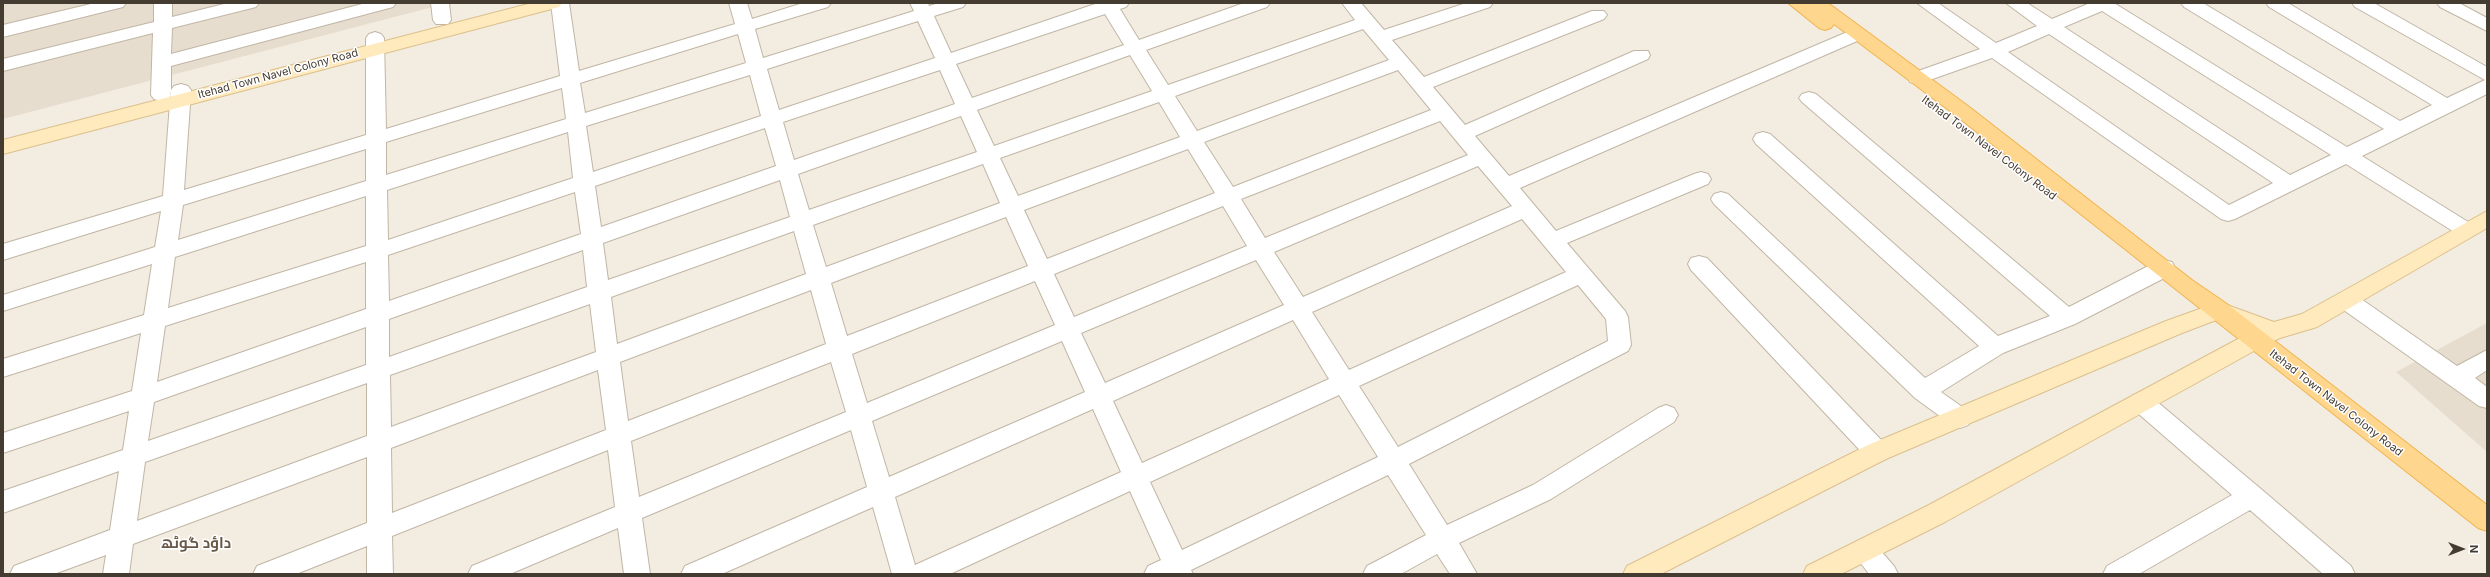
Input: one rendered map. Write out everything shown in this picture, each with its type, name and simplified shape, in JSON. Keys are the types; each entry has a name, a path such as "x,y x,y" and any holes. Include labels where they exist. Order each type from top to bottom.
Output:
{"main road":[{"name":"Itehad Town Navel Colony Road","path":"375,43 441,11 504,3"},
{"name":"Itehad Town Navel Colony Road","path":"3,137 375,43 553,3"},
{"name":"Itehad Town Navel Colony Road","path":"1797,3 1917,78 2158,271"},
{"name":"Itehad Town Navel Colony Road","path":"1817,3 1852,36 2158,271 2184,286 2219,310"},
{"name":"Itehad Town Navel Colony Road","path":"3,146 174,95"},
{"path":"1816,574 1936,514 2264,335 2309,321 2487,218"},
{"path":"1636,574 1877,452 2174,327 2219,310 2264,335"},
{"name":"Itehad Town Navel Colony Road","path":"2264,335 2487,520"}],"street":[{"path":"3,31 117,3"},
{"path":"116,574 172,200 174,95 161,63 161,25 163,3"},
{"path":"3,65 250,3"},
{"path":"161,63 387,3"},
{"path":"560,3 637,574"},
{"path":"738,3 905,574"},
{"path":"3,252 822,3"},
{"path":"3,303 756,66 922,8 957,3"},
{"path":"3,443 142,397 1261,3"},
{"path":"922,8 1136,477 1171,571 1393,461 1620,345 1616,317 1351,3"},
{"path":"3,502 1163,93 1373,30 1484,3"},
{"path":"1926,3 2228,214 2487,86"},
{"path":"2015,3 2289,184"},
{"path":"1917,78 1994,51 2103,3 2466,230"},
{"path":"2190,3 2399,129"},
{"path":"2275,3 2447,106"},
{"path":"2361,3 2487,75"},
{"path":"2446,3 2487,25"},
{"path":"3,368 377,251 1112,4 1134,48 1464,574"},
{"path":"1420,85 1598,15"},
{"path":"1506,186 1852,36"},
{"path":"375,43 380,574"},
{"path":"1462,134 1641,55"},
{"path":"23,574 1401,62"},
{"path":"1809,98 2067,318"},
{"path":"266,574 1443,112"},
{"path":"1764,139 1995,347"},
{"path":"481,574 1481,157"},
{"path":"1552,241 1701,179"},
{"path":"1721,199 1922,391 1960,418"},
{"path":"694,574 1525,209"},
{"path":"1699,264 1877,452"},
{"path":"1922,391 1995,347 2067,318 2158,271"},
{"path":"923,574 1580,274"},
{"path":"2346,300 2487,400"},
{"path":"2456,378 2487,359"},
{"path":"2141,402 2252,496 2330,571"},
{"path":"1376,574 1442,539 1542,492 1666,415"},
{"path":"2116,574 2252,496"},
{"path":"1864,550 1885,574"}],"shaded area":[{"path":"3,3 448,3 3,119"},
{"path":"2487,323 2487,452 2396,372"}],"district":[{"name":"داؤد گوٹھ","path":"196,543"}]}
